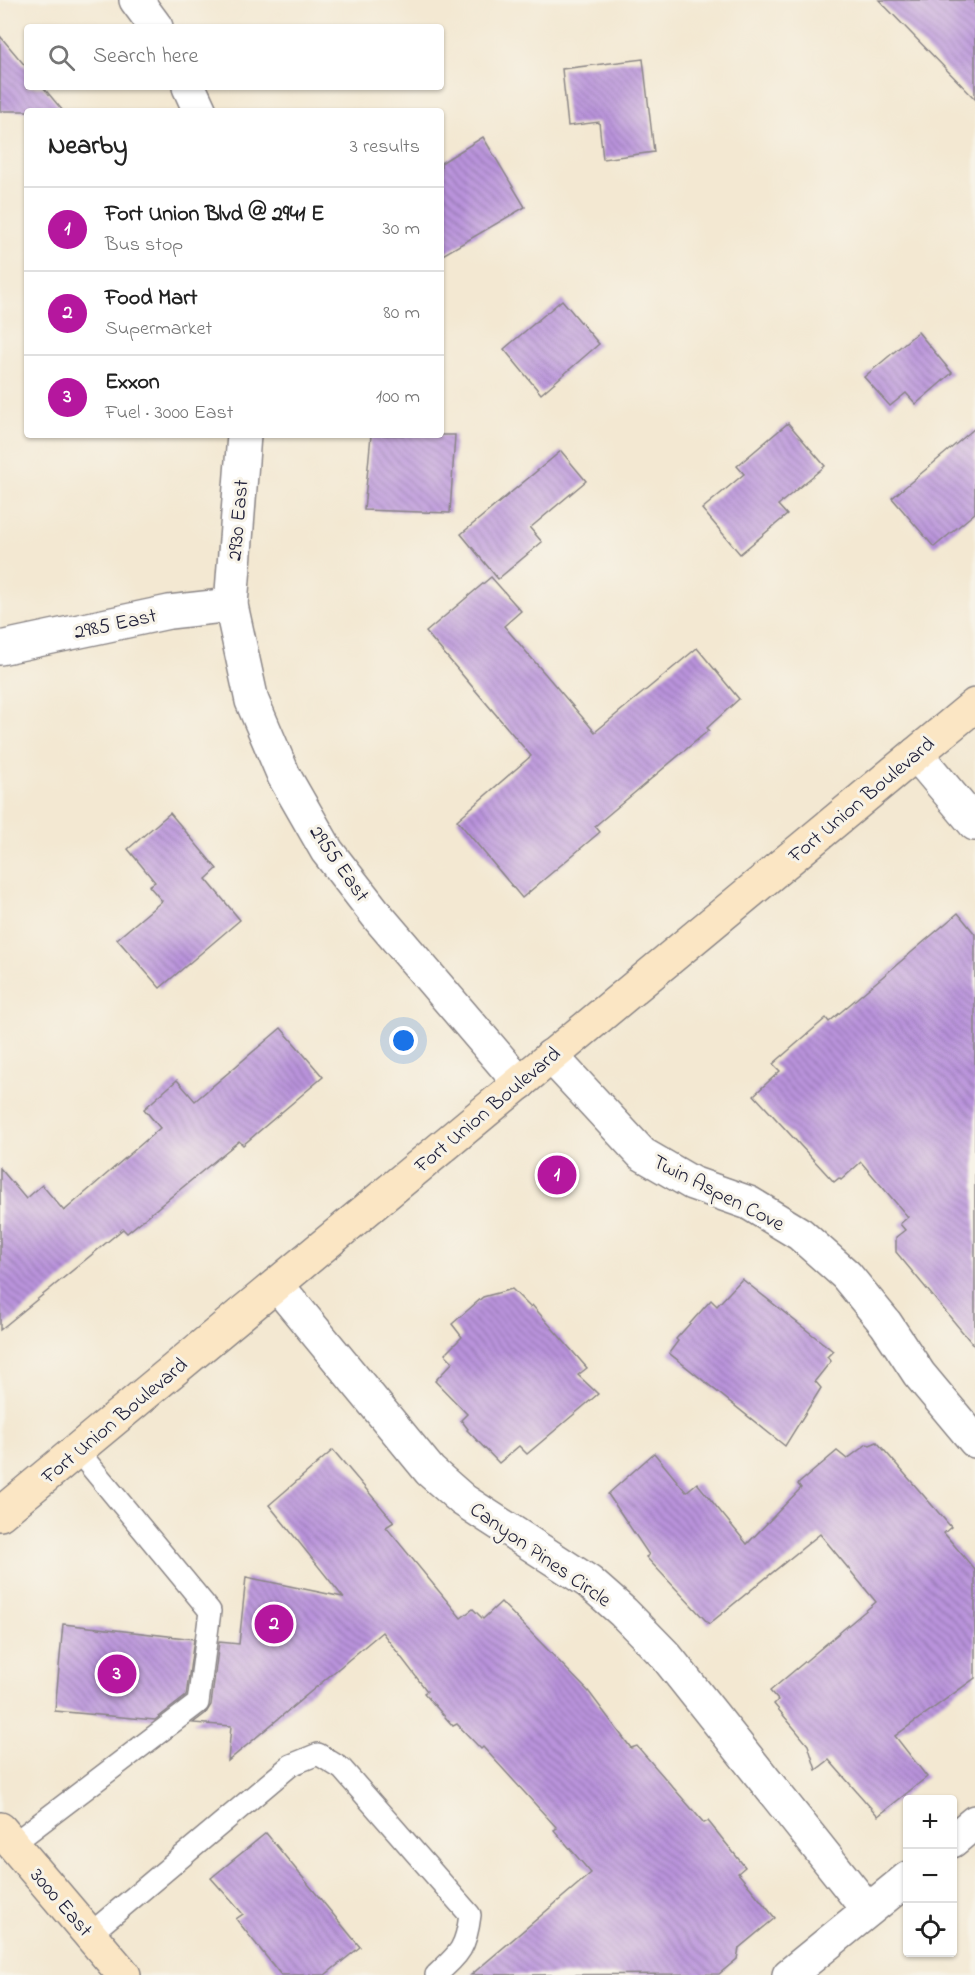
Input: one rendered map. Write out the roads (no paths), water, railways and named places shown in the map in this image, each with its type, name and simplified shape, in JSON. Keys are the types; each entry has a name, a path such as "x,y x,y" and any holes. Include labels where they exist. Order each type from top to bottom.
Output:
{"main road":[{"name":"Fort Union Boulevard","path":"0,1514 975,705"},
{"name":"3000 East","path":"6,1836 124,1975"}],"street":[{"path":"136,0 154,24"},
{"path":"190,90 199,108"},
{"name":"2930 East","path":"231,604 244,438"},
{"name":"2985 East","path":"0,648 169,612 231,604"},
{"name":"2955 East","path":"231,604 252,701 284,776 327,851 379,918 520,1083"},
{"path":"916,754 975,824"},
{"name":"Twin Aspen Cove","path":"551,1056 642,1154 692,1183 749,1203 801,1234 846,1275 886,1324 919,1374 975,1441"},
{"name":"Canyon Pines Circle","path":"278,1285 430,1471 463,1500 589,1582 623,1612 659,1649 868,1910"},
{"path":"957,1837 975,1822"},
{"path":"789,1975 903,1882"}],"lane":[{"path":"6,1836 198,1703 210,1611 77,1450"},
{"path":"90,1934 291,1765 318,1754 342,1769 470,1915 468,1938 455,1958 436,1975"}],"place":[{"name":"Fort Union Blvd @ 2941 E","path":"557,1175"},
{"name":"Food Mart","path":"274,1624"},
{"name":"Exxon","path":"117,1674"}]}
